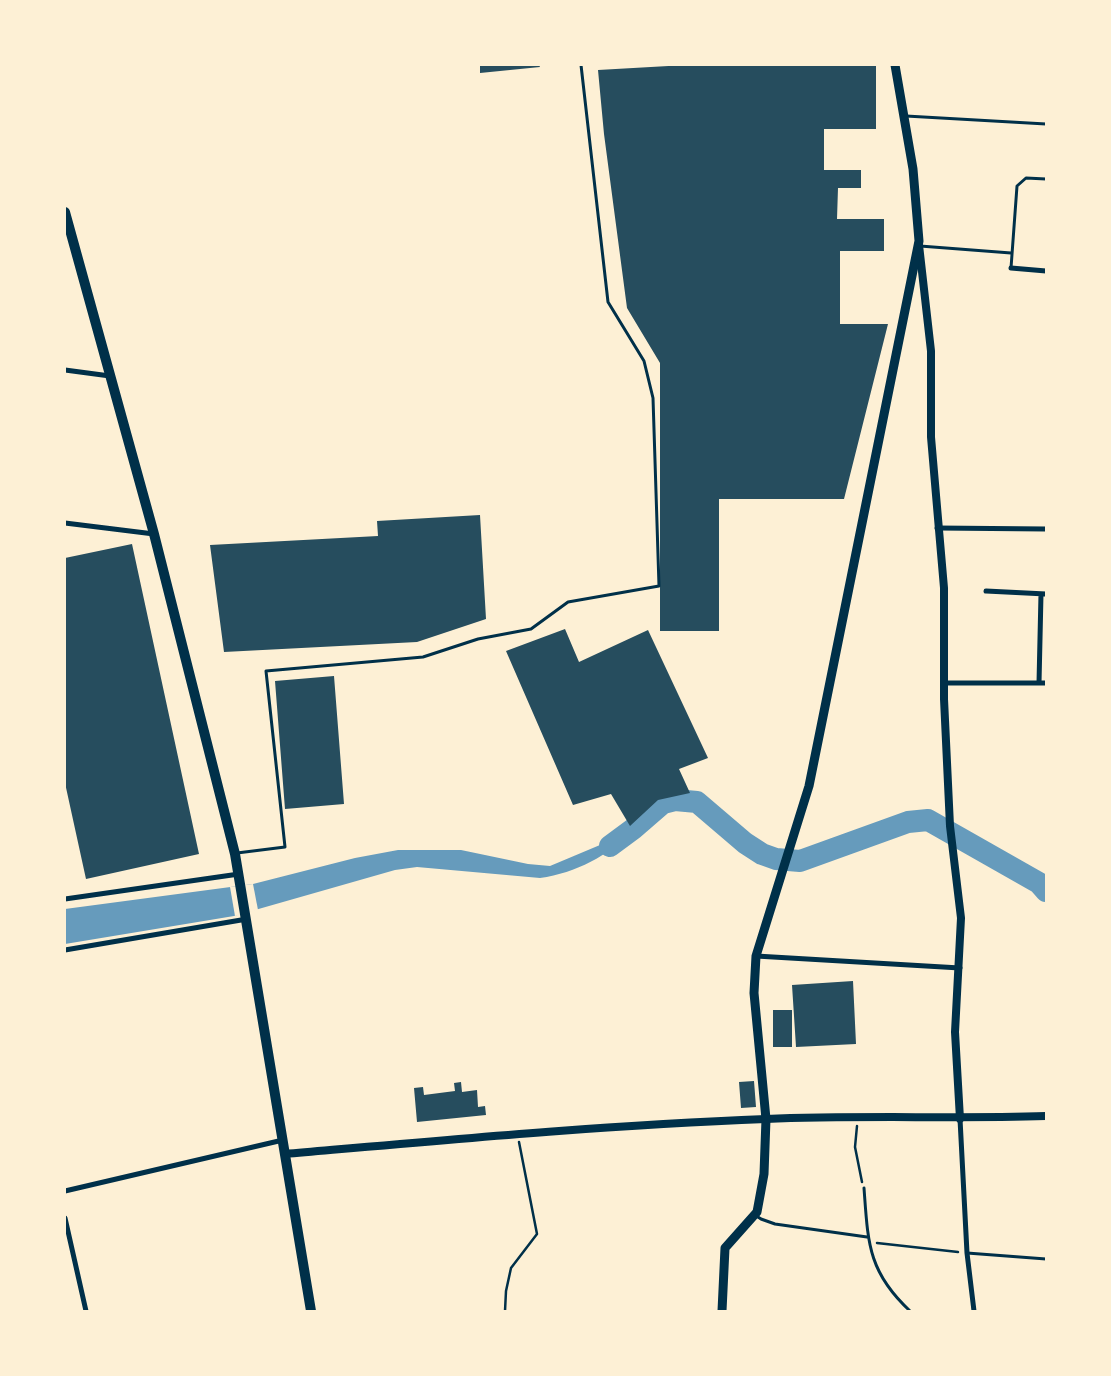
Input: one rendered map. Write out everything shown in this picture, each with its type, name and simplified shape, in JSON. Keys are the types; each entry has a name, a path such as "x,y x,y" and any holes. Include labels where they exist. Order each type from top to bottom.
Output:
{"highway":[{"path":"65,212 154,534 235,854 242,886 282,1140 312,1311"}],"main road":[{"path":"722,1311 725,1248 755,1214 764,1174 766,1119 754,993 756,956 785,871 809,786 919,244 914,169 895,65"}],"street":[{"path":"919,244 931,351 930,437 944,588 944,683 950,826 961,918 960,968 955,1032 967,1252 974,1311"},
{"path":"1010,268 1046,270"},
{"path":"65,370 110,376"},
{"path":"65,523 154,534"},
{"path":"937,528 1046,529"},
{"path":"986,591 1043,594 1039,683"},
{"path":"944,683 1046,683"},
{"path":"65,899 239,874"},
{"path":"65,950 247,916"},
{"path":"756,956 960,968"},
{"path":"285,1154 518,1133 766,1119 858,1117 960,1119 1046,1116"},
{"path":"65,1191 282,1140"},
{"path":"65,1218 86,1311"}],"lane":[{"path":"235,854 285,847 266,671 423,657 478,639 531,629 568,602 659,586 653,398 644,362 608,302 581,65"},
{"path":"903,116 1046,124"},
{"path":"1010,268 1017,186 1026,178 1046,179"},
{"path":"919,244 1011,253"},
{"path":"864,1188 868,1243 880,1278 910,1311"},
{"path":"755,1214 761,1219 775,1224 867,1237"},
{"path":"967,1252 1046,1258"}],"path":[{"path":"858,1117 855,1147 864,1188"},
{"path":"505,1311 506,1291 511,1268 537,1234 518,1133"},
{"path":"868,1243 967,1252"}],"water":[{"path":"626,823 634,832 613,848 591,862 554,876 540,878 417,867 395,870 234,916 65,944 65,909 253,884 355,858 398,850 461,850 528,864 550,866 600,845"}],"pier":[{"path":"253,884 258,910 235,916 230,887"}],"building":[{"path":"480,65 539,65 540,67 480,73"},
{"path":"686,65 876,65 876,129 824,129 824,170 861,170 861,188 838,188 837,219 884,219 884,251 840,251 840,324 888,324 844,499 719,499 719,631 660,631 660,363 627,308 604,134 598,70"},
{"path":"480,515 486,619 417,642 224,652 210,545 378,536 377,521"},
{"path":"132,544 199,854 86,879 65,783 65,558"},
{"path":"565,629 579,662 648,630 708,758 679,769 690,793 658,800 630,826 611,794 573,805 506,651"},
{"path":"334,676 344,804 285,809 275,681"},
{"path":"853,981 856,1044 796,1047 792,985"},
{"path":"773,1010 792,1010 792,1047 773,1047"},
{"path":"754,1081 756,1107 741,1108 739,1082"},
{"path":"461,1082 462,1092 477,1090 478,1107 485,1106 486,1115 417,1122 414,1088 423,1087 424,1095 455,1091 454,1083"}],"waterway":[{"path":"610,846 663,803 675,800 697,802 745,843 762,854 776,859 800,861 908,822 928,820 1039,883 1046,891"}]}
